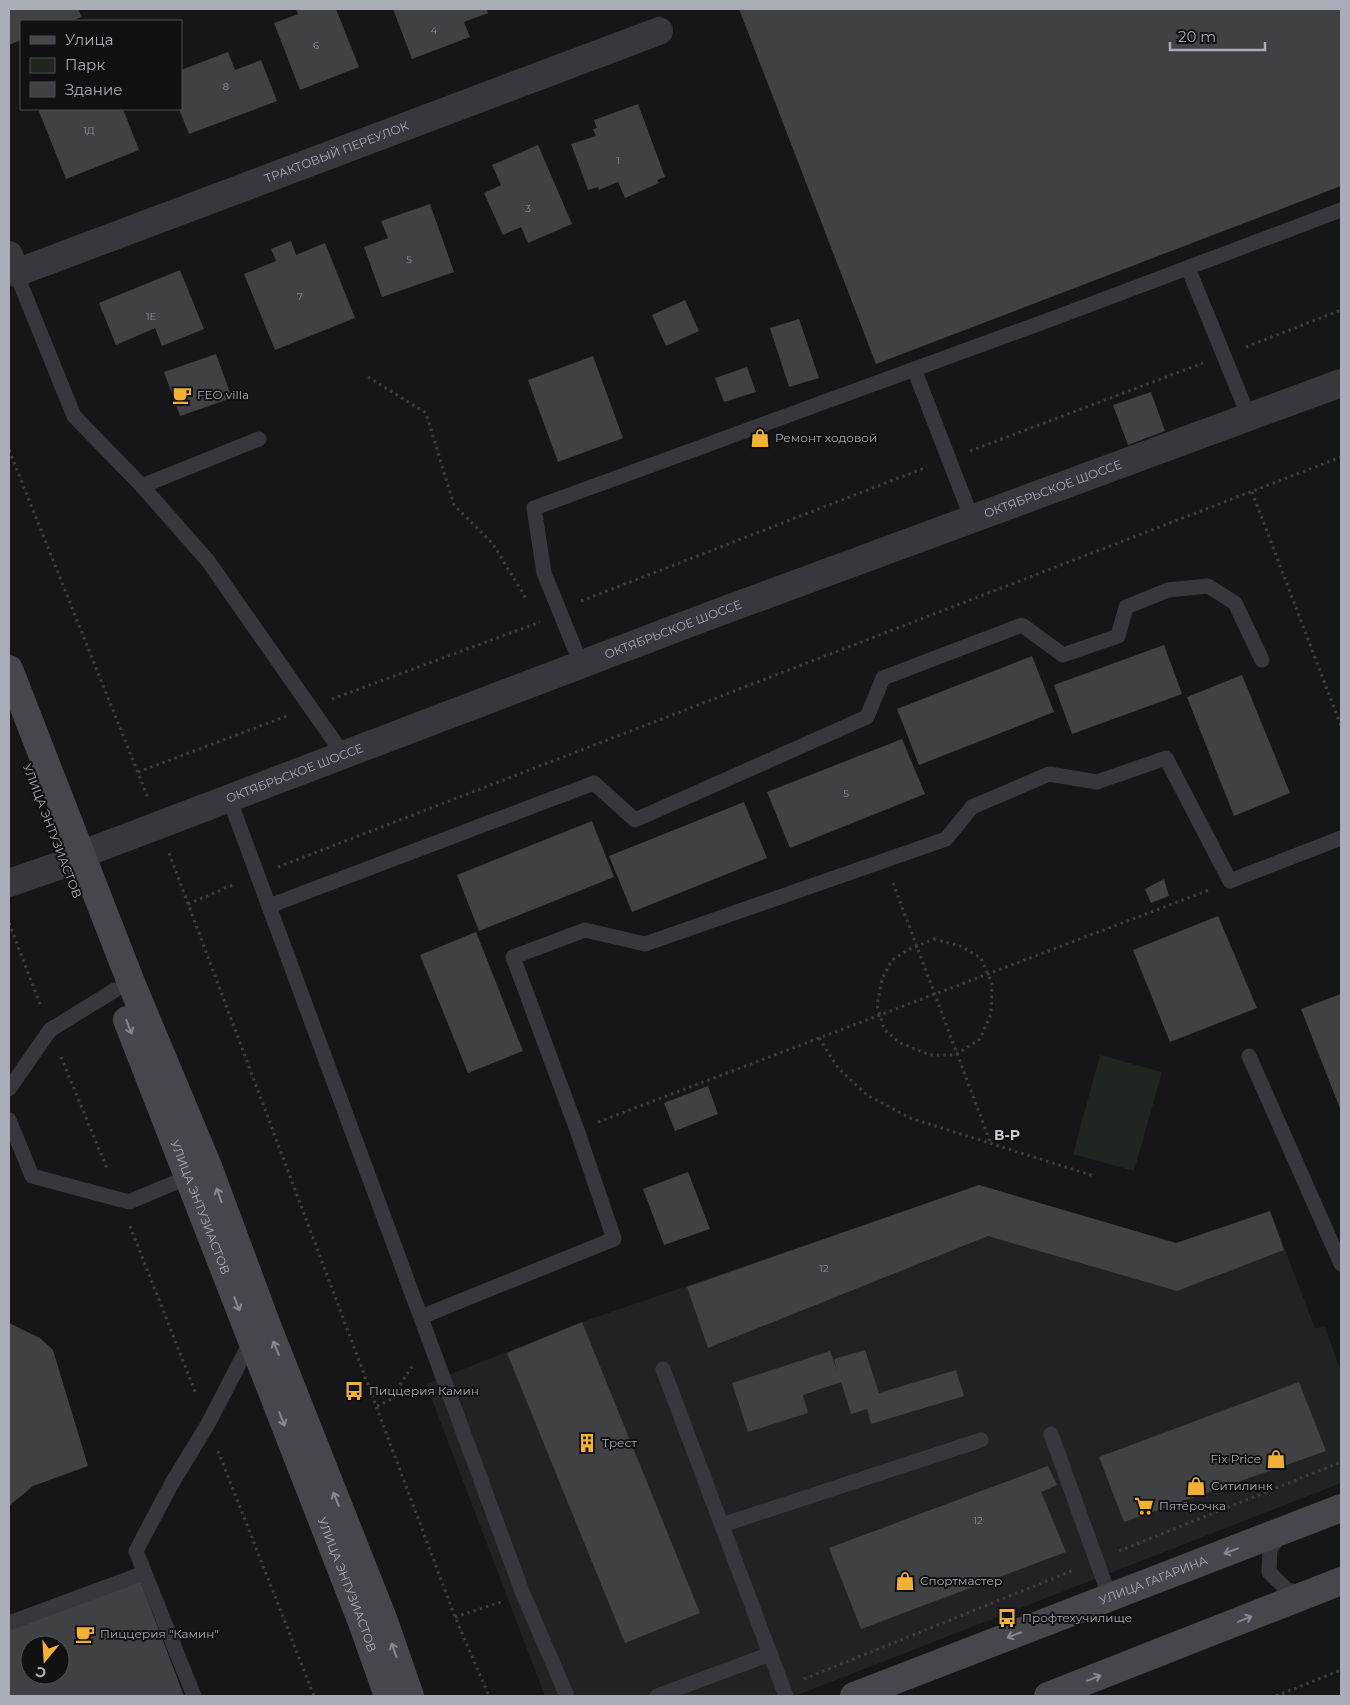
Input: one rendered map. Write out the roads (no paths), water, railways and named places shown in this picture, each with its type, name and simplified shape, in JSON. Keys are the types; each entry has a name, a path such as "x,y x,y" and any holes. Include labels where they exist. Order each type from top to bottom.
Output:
{"street":[{"name":"ТРАКТОВЫЙ ПЕРЕУЛОК","path":"12,264 659,31"},
{"name":"ОКТЯБРЬСКОЕ ШОССЕ","path":"9,883 581,664 1341,382"},
{"path":"9,669 72,860"},
{"name":"УЛИЦА ЭНТУЗИАСТОВ","path":"9,721 72,860 199,1173 251,1341 363,1625 388,1696"},
{"path":"199,1173 268,1328 384,1620 410,1696"},
{"name":"УЛИЦА ГАГАРИНА","path":"854,1696 1341,1508"},
{"path":"1048,1696 1341,1581"}],"lane":[{"path":"581,664 544,573 534,508 1341,210"},
{"path":"12,264 74,416 142,486 208,561 343,754"},
{"path":"1188,268 1249,417"},
{"path":"914,368 972,519"},
{"path":"142,486 259,439"},
{"path":"268,906 594,783 635,820 868,717 882,678 1022,625 1063,655 1118,636 1126,607 1168,590 1208,586 1235,603 1262,660"},
{"path":"421,1317 614,1239 577,1130 513,957 585,930 645,944 946,839 972,808 1050,774 1098,782 1166,758 1230,881 1341,838"},
{"path":"229,798 523,1594 567,1696"},
{"path":"9,1089 50,1030 123,988"},
{"path":"1249,1056 1341,1264"},
{"path":"9,1120 32,1176 129,1202 199,1173"},
{"path":"194,1696 136,1551 172,1483 208,1424 251,1341"},
{"path":"663,1369 784,1692"},
{"path":"1051,1434 1110,1598"},
{"path":"722,1525 981,1440"},
{"path":"1285,1530 1270,1549 1269,1572 1287,1590 1309,1594"},
{"path":"9,1623 144,1573"},
{"path":"657,1696 770,1654"}],"place":[{"name":"FEO villa","path":"182,395"},
{"name":"Ремонт ходовой","path":"760,438"},
{"name":"Пиццерия Камин","path":"354,1391"},
{"name":"Трест","path":"587,1443"},
{"name":"Fix Price","path":"1276,1459"},
{"name":"Ситилинк","path":"1196,1486"},
{"name":"Пятёрочка","path":"1144,1506"},
{"name":"Спортмастер","path":"905,1581"},
{"name":"Профтехучилище","path":"1007,1618"},
{"name":"Пиццерия \"Камин\"","path":"85,1634"}],"district":[{"name":"В-Р","path":"1007,1135"}]}
